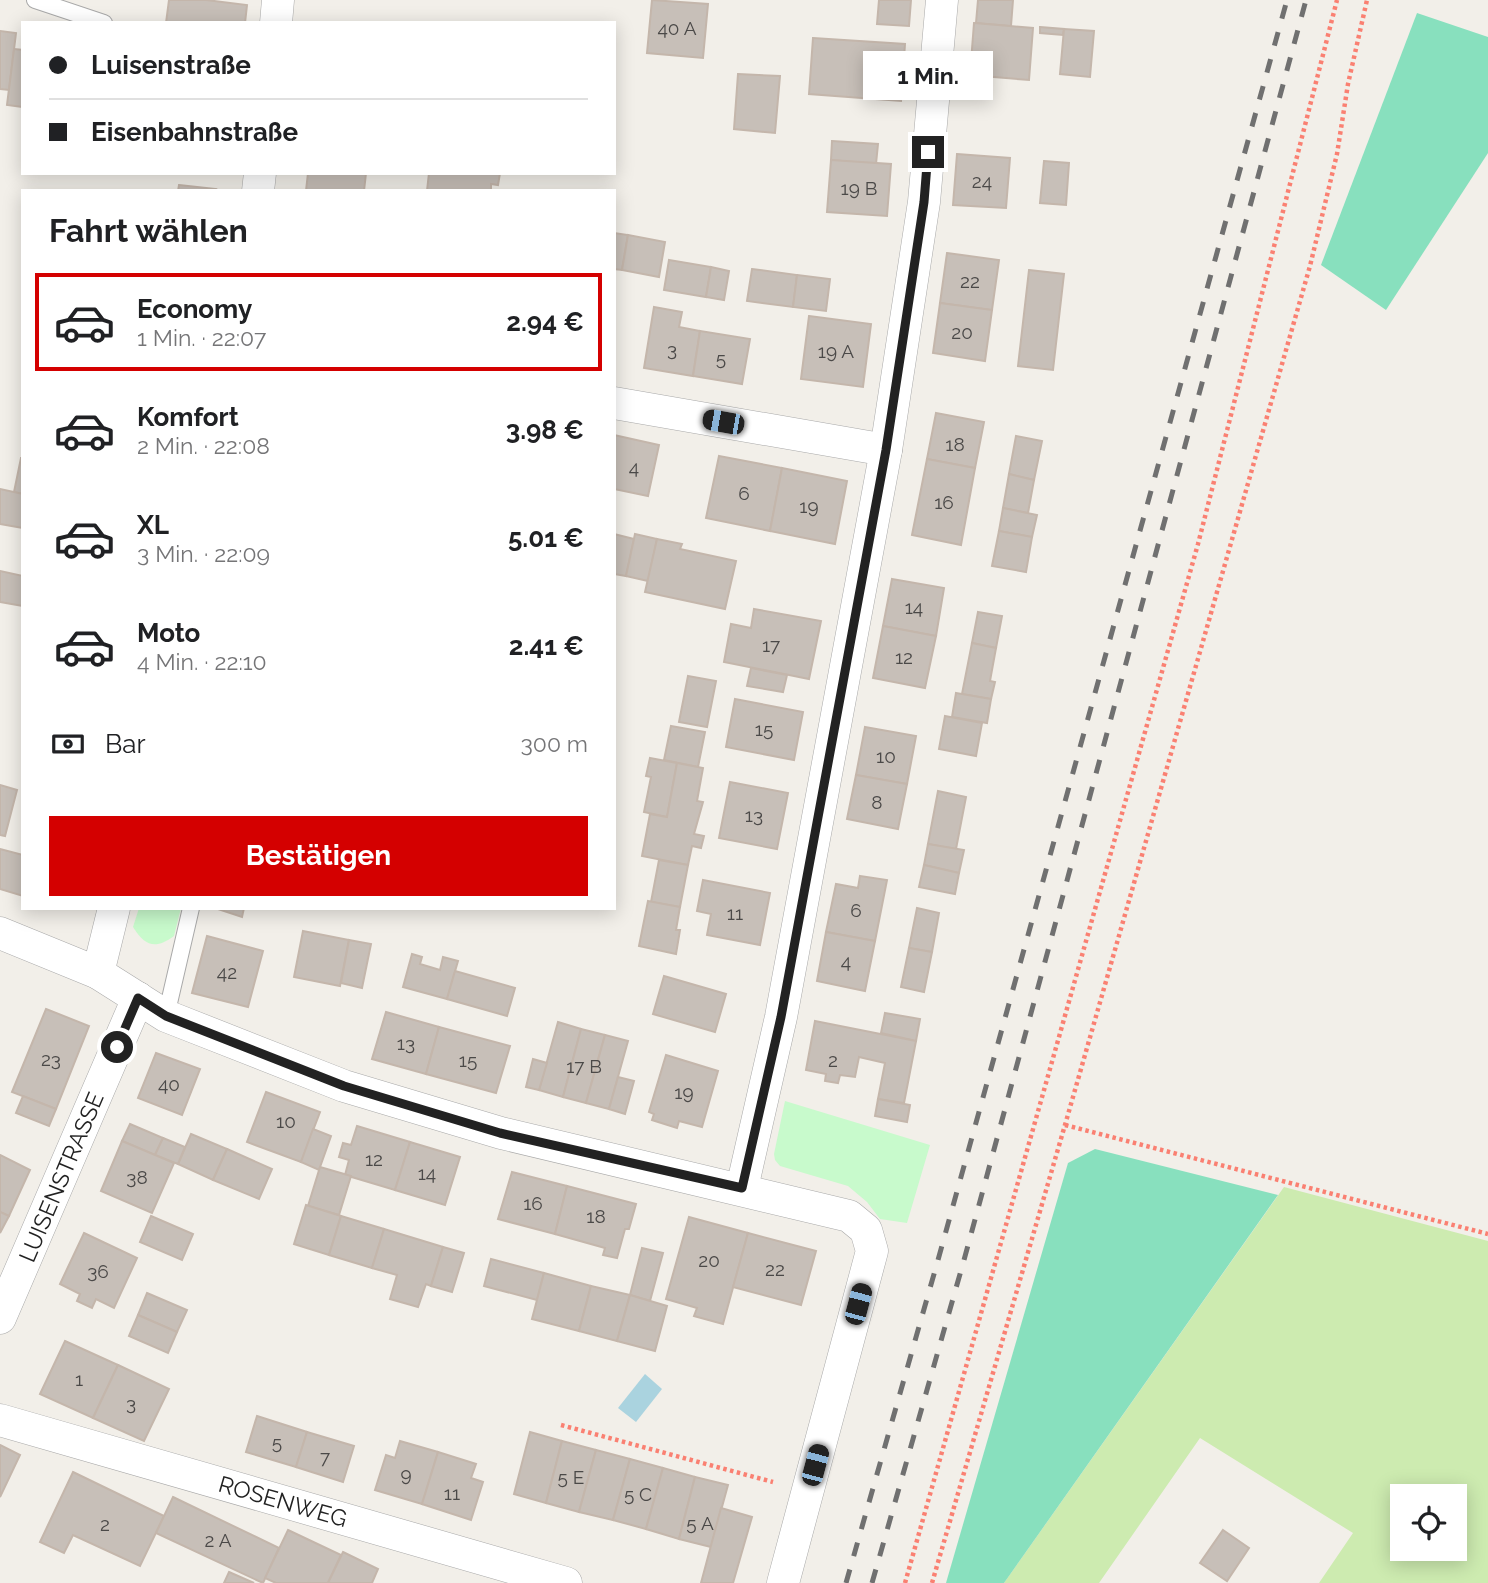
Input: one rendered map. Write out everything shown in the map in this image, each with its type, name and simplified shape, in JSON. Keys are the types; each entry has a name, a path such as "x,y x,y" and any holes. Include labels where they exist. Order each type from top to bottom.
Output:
{"street":[{"path":"276,21 278,0"},
{"path":"742,1188 781,1017 886,450 924,202 942,0"},
{"path":"616,403 886,450"},
{"path":"97,973 113,910"},
{"path":"0,933 97,973 166,1016 344,1086 500,1133 742,1188 849,1216 866,1230 873,1251 783,1583"},
{"name":"LUISENSTRASSE","path":"0,1318 138,998"},
{"name":"ROSENWEG","path":"0,1420 566,1583"}],"lane":[{"path":"35,0 98,21"},
{"path":"166,1016 191,910"}],"path":[{"path":"905,1583 1198,544 1337,0"},
{"path":"932,1583 1066,1125 1310,265 1337,154 1348,84 1367,0"},
{"path":"1066,1125 1488,1234"},
{"path":"561,1425 807,1491"}],"green space":[{"path":"1417,13 1488,37 1488,153 1386,310 1321,265"},
{"path":"138,910 180,910 174,936 161,943 146,942 133,927"},
{"path":"785,1101 930,1145 907,1223 880,1219 867,1202 848,1186 780,1166 774,1154"},
{"path":"1095,1149 1278,1195 1004,1583 946,1583 1068,1163"},
{"path":"1284,1187 1488,1241 1488,1583 1319,1583 1353,1533 1200,1438 1099,1583 1004,1583"}],"water":[{"path":"645,1374 662,1389 636,1422 618,1408"}],"building":[{"path":"169,0 206,0 247,5 245,21 166,21"},
{"path":"652,0 708,4 703,58 647,53"},
{"path":"879,0 911,0 909,26 877,24"},
{"path":"978,0 1013,0 1011,26 976,23"},
{"path":"974,23 1033,28 1029,80 970,75"},
{"path":"1040,27 1064,29 1063,35 1040,33"},
{"path":"1064,29 1094,31 1090,77 1060,74"},
{"path":"0,31 16,33 9,90 0,89"},
{"path":"813,38 905,44 901,101 809,94"},
{"path":"14,49 21,50 21,107 7,105"},
{"path":"738,74 780,76 775,133 734,129"},
{"path":"832,141 878,144 876,164 831,160"},
{"path":"957,154 1010,158 1006,208 953,205"},
{"path":"831,160 891,164 887,216 827,212"},
{"path":"1044,161 1069,163 1066,205 1040,203"},
{"path":"308,175 366,175 364,189 306,189"},
{"path":"429,175 500,175 498,185 491,184 491,189 427,189"},
{"path":"179,185 216,189 178,189"},
{"path":"616,233 628,235 622,270 616,269"},
{"path":"628,235 665,242 659,277 622,270"},
{"path":"947,253 999,260 992,310 940,303"},
{"path":"669,260 711,267 706,297 664,290"},
{"path":"711,267 729,271 724,300 706,297"},
{"path":"752,269 797,275 793,307 747,301"},
{"path":"1029,270 1064,274 1053,370 1018,366"},
{"path":"797,275 830,279 826,311 793,307"},
{"path":"940,303 992,310 985,361 933,353"},
{"path":"654,307 682,312 679,327 700,331 693,376 644,368"},
{"path":"809,316 871,324 863,387 801,379"},
{"path":"700,331 750,339 742,384 693,376"},
{"path":"936,413 984,422 975,468 927,459"},
{"path":"616,435 659,445 648,496 616,489"},
{"path":"1016,436 1042,441 1034,480 1009,474"},
{"path":"719,456 782,468 770,531 706,518"},
{"path":"21,458 21,494 14,492"},
{"path":"927,459 975,468 961,545 912,535"},
{"path":"782,468 847,481 835,544 770,531"},
{"path":"1009,474 1034,480 1028,513 1003,508"},
{"path":"0,489 21,494 21,528 0,524"},
{"path":"1003,508 1037,515 1032,537 999,531"},
{"path":"999,531 1032,537 1026,572 992,566"},
{"path":"616,534 634,539 626,576 616,574"},
{"path":"635,534 657,539 648,581 626,576"},
{"path":"657,539 682,544 680,549 736,561 725,609 645,592"},
{"path":"0,571 21,576 21,606 0,602"},
{"path":"892,579 944,588 936,636 883,626"},
{"path":"754,609 821,621 809,679 724,662 731,624 751,628"},
{"path":"978,612 1002,616 996,648 972,643"},
{"path":"883,626 936,636 925,688 873,678"},
{"path":"972,643 996,648 990,681 995,682 991,699 962,694"},
{"path":"751,668 787,675 783,692 747,686"},
{"path":"688,676 716,681 707,727 679,722"},
{"path":"956,693 991,699 987,723 952,717"},
{"path":"735,699 803,712 794,760 726,747"},
{"path":"945,716 982,723 976,756 939,749"},
{"path":"671,726 705,732 698,767 664,760"},
{"path":"865,727 916,736 907,784 856,775"},
{"path":"650,758 677,763 667,817 644,812 651,777 646,776"},
{"path":"677,763 703,768 697,801 703,802 694,834 704,836 701,848 692,846 688,865 642,856 650,814 667,817"},
{"path":"856,775 907,784 898,829 847,819"},
{"path":"730,782 788,793 777,849 719,838"},
{"path":"0,785 17,790 5,836 0,835"},
{"path":"938,791 966,797 956,849 928,844"},
{"path":"928,844 964,850 959,873 924,865"},
{"path":"0,849 21,854 21,895 0,889"},
{"path":"659,860 688,865 680,907 651,902"},
{"path":"924,865 959,873 955,894 919,887"},
{"path":"860,876 887,880 875,941 826,932 836,884 858,888"},
{"path":"703,880 770,893 760,945 707,935 711,914 697,911"},
{"path":"648,901 680,907 676,954 639,946"},
{"path":"917,908 939,913 932,952 909,948"},
{"path":"221,910 244,910 242,917"},
{"path":"303,931 349,940 340,986 294,977"},
{"path":"826,932 875,941 865,991 817,981"},
{"path":"207,936 263,951 248,1007 192,993"},
{"path":"349,940 371,944 362,988 341,983"},
{"path":"909,948 932,952 924,992 901,987"},
{"path":"412,954 422,957 420,964 440,970 443,957 458,961 447,999 403,987"},
{"path":"455,971 515,988 507,1016 447,999"},
{"path":"664,976 726,994 715,1032 653,1014"},
{"path":"46,1009 89,1026 56,1109 12,1092"},
{"path":"386,1012 439,1027 426,1074 372,1059"},
{"path":"885,1013 920,1019 916,1041 881,1033"},
{"path":"815,1021 916,1041 904,1103 878,1099 885,1063 859,1057 855,1077 840,1075 838,1083 825,1081 826,1074 806,1070"},
{"path":"558,1022 581,1029 563,1097 539,1090"},
{"path":"439,1027 510,1046 496,1093 426,1074"},
{"path":"581,1029 605,1035 586,1103 563,1097"},
{"path":"605,1035 628,1041 609,1109 586,1103"},
{"path":"156,1053 200,1069 182,1115 138,1098"},
{"path":"666,1055 718,1071 702,1127 679,1121 677,1128 652,1120 654,1114 649,1112"},
{"path":"533,1059 547,1063 539,1090 526,1087"},
{"path":"618,1077 634,1081 625,1114 609,1109"},
{"path":"266,1092 320,1112 301,1162 247,1142"},
{"path":"23,1096 56,1109 49,1126 16,1113"},
{"path":"878,1099 910,1105 907,1122 875,1116"},
{"path":"130,1124 163,1138 155,1155 122,1141"},
{"path":"357,1126 410,1142 395,1190 345,1175 349,1160 339,1157 343,1143 351,1145"},
{"path":"313,1129 331,1136 319,1170 301,1162"},
{"path":"191,1134 227,1149 213,1180 178,1164"},
{"path":"163,1138 185,1147 178,1164 155,1155"},
{"path":"122,1141 174,1163 152,1213 101,1191"},
{"path":"410,1142 460,1157 445,1205 395,1190"},
{"path":"227,1149 272,1169 259,1199 213,1180"},
{"path":"0,1155 30,1170 9,1216 0,1212"},
{"path":"320,1167 351,1176 339,1215 308,1206"},
{"path":"512,1172 567,1186 555,1234 498,1219"},
{"path":"567,1186 636,1204 617,1258 603,1255 605,1248 555,1234"},
{"path":"306,1205 341,1216 329,1255 294,1244"},
{"path":"0,1212 9,1216 0,1233"},
{"path":"151,1216 193,1234 182,1260 140,1242"},
{"path":"341,1216 384,1229 372,1268 329,1255"},
{"path":"689,1217 748,1233 723,1324 694,1316 697,1308 666,1299"},
{"path":"384,1229 443,1247 431,1286 426,1284 418,1307 390,1299 397,1275 372,1268"},
{"path":"84,1233 137,1258 114,1308 96,1299 92,1308 77,1301 80,1294 60,1284"},
{"path":"748,1233 816,1251 801,1305 733,1287"},
{"path":"443,1247 464,1253 452,1292 431,1286"},
{"path":"642,1248 663,1253 650,1301 630,1295"},
{"path":"491,1259 544,1273 537,1300 484,1286"},
{"path":"544,1273 591,1286 579,1331 532,1319"},
{"path":"591,1286 630,1295 617,1341 579,1331"},
{"path":"147,1293 187,1310 177,1332 138,1315"},
{"path":"630,1295 667,1306 655,1351 617,1341"},
{"path":"138,1315 177,1332 168,1353 129,1336"},
{"path":"65,1341 118,1365 93,1418 40,1394"},
{"path":"118,1365 169,1389 144,1441 93,1418"},
{"path":"257,1416 307,1432 296,1467 246,1452"},
{"path":"307,1432 354,1446 343,1482 296,1467"},
{"path":"530,1432 562,1441 546,1503 514,1494"},
{"path":"400,1441 438,1452 422,1504 375,1490 386,1455 395,1458"},
{"path":"562,1441 596,1450 579,1512 546,1503"},
{"path":"0,1445 20,1455 0,1497"},
{"path":"596,1450 630,1459 613,1520 579,1512"},
{"path":"438,1452 476,1464 471,1478 483,1482 471,1520 422,1504"},
{"path":"630,1459 663,1468 646,1529 613,1520"},
{"path":"663,1468 695,1477 679,1539 646,1529"},
{"path":"73,1472 164,1516 140,1566 73,1535 64,1553 40,1542"},
{"path":"695,1477 728,1485 711,1547 679,1539"},
{"path":"173,1497 279,1548 263,1583 156,1533"},
{"path":"721,1508 752,1517 733,1583 701,1583"},
{"path":"288,1530 341,1555 328,1583 276,1583 265,1578"},
{"path":"1223,1530 1249,1548 1227,1581 1200,1563"},
{"path":"343,1552 378,1569 372,1583 328,1583"},
{"path":"229,1572 254,1583 224,1583"}],"railway":[{"path":"846,1583 1287,0"},
{"path":"872,1583 964,1260 1306,0"}],"route":[{"path":"117,1047 138,998 166,1016 344,1086 500,1133 742,1188 781,1017 886,450 924,202 928,152"}]}
